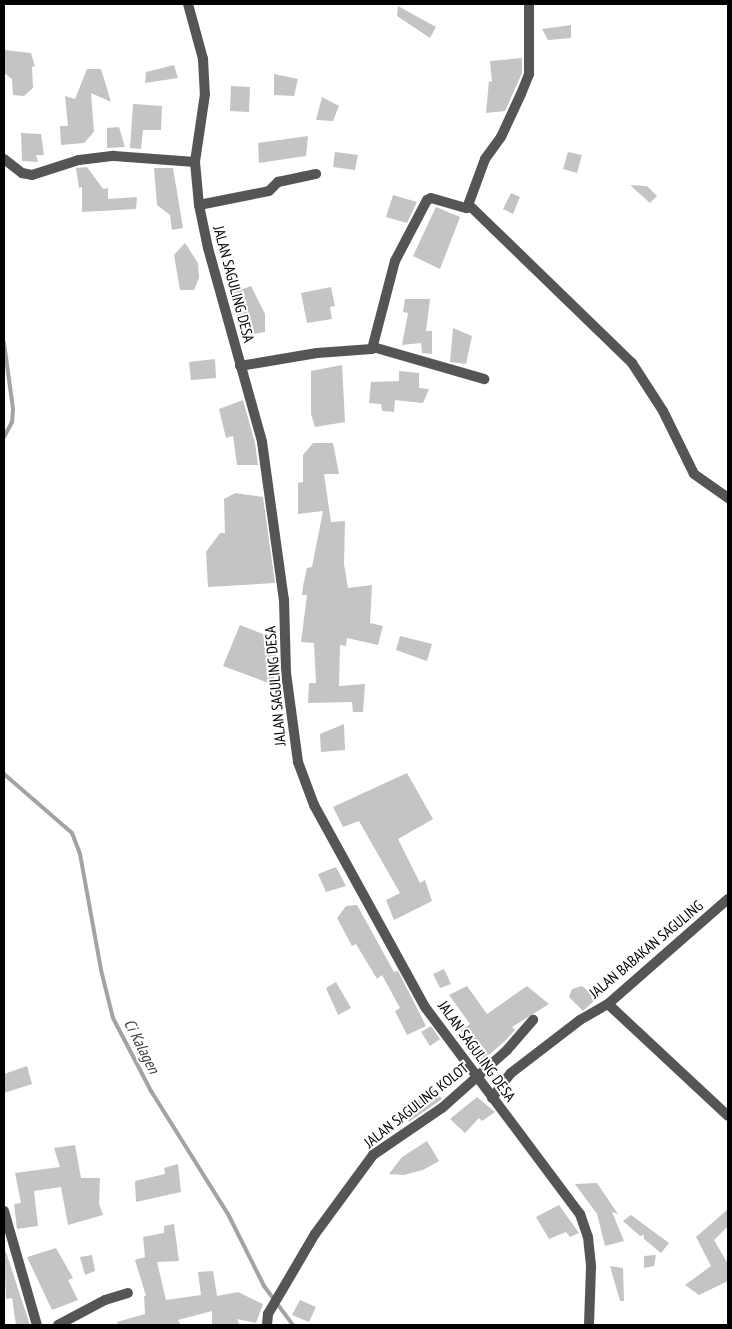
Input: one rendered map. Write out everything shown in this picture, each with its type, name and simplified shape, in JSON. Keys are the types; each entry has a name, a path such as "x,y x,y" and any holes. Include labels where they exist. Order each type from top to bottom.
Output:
{"street":[{"name":"JALAN SAGULING DESA","path":"188,4 204,58 205,94 195,162 199,205 240,366 262,442 274,517 284,600 290,712 298,762 314,804 425,1006 580,1214 588,1237 591,1266 589,1325"},
{"path":"240,366 317,353 369,351 374,347 395,261 427,200 431,198 465,209 469,205 485,159 501,137 528,77 529,4"},
{"path":"4,159 22,173 32,175 79,160 114,156 195,162"},
{"path":"199,205 269,191 278,182 316,174"},
{"path":"469,205 627,358 663,411 694,474 728,498"},
{"path":"374,347 484,379"},
{"name":"JALAN BABAKAN SAGULING","path":"492,1098 511,1073 538,1051 608,1004 728,899"},
{"path":"608,1004 728,1116"},
{"name":"JALAN SAGULING KOLOT","path":"267,1325 271,1308 280,1296 315,1234 373,1155 442,1108 478,1076 533,1020"},
{"path":"4,1211 37,1325"},
{"path":"58,1325 105,1300 128,1293"}],"building":[{"path":"398,6 436,27 430,38 397,16"},
{"path":"571,25 571,38 548,40 542,29"},
{"path":"4,50 31,53 35,66 32,67 33,88 24,96 13,95 12,79 4,73"},
{"path":"522,58 522,73 505,111 486,113 489,81 492,82 490,61"},
{"path":"174,65 178,78 145,83 146,72"},
{"path":"87,69 101,69 111,102 91,93 94,132 84,143 61,145 60,126 68,126 65,96 75,99"},
{"path":"274,74 298,79 294,96 274,95"},
{"path":"231,86 250,87 249,112 230,111"},
{"path":"322,97 339,106 333,121 316,120"},
{"path":"133,104 162,106 161,130 143,130 141,149 130,148"},
{"path":"119,127 125,147 107,148 107,128"},
{"path":"21,133 41,134 44,155 36,155 38,162 22,161"},
{"path":"308,136 306,156 259,163 258,143"},
{"path":"335,152 358,155 355,170 333,167"},
{"path":"568,152 582,155 577,173 563,169"},
{"path":"87,167 103,189 108,188 108,199 137,197 136,209 82,212 82,187 79,188 76,168"},
{"path":"154,168 173,168 183,228 172,230 170,215 157,205"},
{"path":"630,185 647,186 657,196 650,203"},
{"path":"511,193 520,197 513,214 503,209"},
{"path":"393,195 417,202 407,223 386,217"},
{"path":"436,207 460,217 440,269 413,256"},
{"path":"185,243 198,263 199,278 194,290 180,290 174,255"},
{"path":"251,286 265,314 265,332 243,336 230,294"},
{"path":"331,287 335,306 330,307 332,319 307,323 301,293"},
{"path":"405,299 430,299 426,331 432,331 432,354 422,353 421,343 402,345 408,313 403,312"},
{"path":"453,328 472,336 466,364 450,362"},
{"path":"215,359 216,378 191,380 189,362"},
{"path":"342,365 345,422 315,427 311,414 311,371"},
{"path":"399,371 419,373 419,388 429,389 423,403 395,400 394,412 382,411 381,404 369,403 371,382 399,381"},
{"path":"243,400 255,443 258,465 237,465 233,436 226,438 219,409"},
{"path":"313,443 333,443 339,474 324,474 331,522 345,521 344,564 348,588 372,585 370,623 383,626 378,645 347,638 346,646 340,645 339,686 365,684 363,712 353,712 352,702 308,703 309,683 316,683 314,643 301,642 307,595 302,595 307,568 312,567 323,511 298,514 298,483 303,482 303,455"},
{"path":"235,493 263,497 275,583 208,587 206,552 220,533 225,533 224,499"},
{"path":"240,625 278,640 274,685 223,666"},
{"path":"400,636 432,644 427,661 396,650"},
{"path":"344,724 345,750 321,752 320,734"},
{"path":"407,773 433,819 398,839 420,883 425,880 432,901 394,920 386,900 400,893 359,821 343,827 333,807"},
{"path":"336,867 346,886 326,892 318,874"},
{"path":"357,905 394,972 398,971 426,1026 407,1035 395,1011 400,1008 382,975 377,979 356,944 352,946 337,918 346,906"},
{"path":"444,969 451,984 440,988 433,974"},
{"path":"336,982 351,1008 338,1015 326,988"},
{"path":"467,986 487,1014 527,986 549,1004 512,1027 515,1030 481,1062 460,1031 470,1024 449,995"},
{"path":"582,986 597,998 583,1011 569,997 572,989"},
{"path":"431,1026 440,1039 430,1046 421,1032"},
{"path":"27,1066 32,1084 4,1093 4,1074"},
{"path":"435,1089 442,1099 409,1122 401,1111"},
{"path":"477,1097 495,1112 482,1121 479,1118 465,1133 450,1119"},
{"path":"427,1141 439,1161 423,1170 404,1175 389,1174 402,1157"},
{"path":"75,1145 81,1178 100,1178 99,1204 103,1215 68,1225 61,1187 34,1191 38,1226 17,1229 14,1204 21,1203 15,1173 60,1167 54,1148"},
{"path":"178,1164 181,1192 136,1202 135,1181 165,1174 164,1168"},
{"path":"597,1183 618,1214 612,1212 624,1241 605,1246 597,1214 575,1184"},
{"path":"559,1205 579,1233 570,1237 566,1232 549,1239 536,1217"},
{"path":"728,1209 728,1226 714,1240 728,1264 728,1281 699,1295 685,1285 711,1266 696,1237"},
{"path":"631,1215 669,1243 661,1253 644,1239 644,1235 640,1236 623,1221"},
{"path":"174,1224 179,1261 157,1262 166,1300 201,1295 198,1272 213,1271 217,1296 238,1292 263,1304 256,1323 237,1319 240,1325 212,1325 212,1311 178,1320 181,1325 118,1325 117,1322 145,1314 144,1296 146,1296 135,1260 145,1257 143,1237 164,1233 164,1226"},
{"path":"56,1248 73,1278 68,1280 78,1300 52,1310 27,1257"},
{"path":"4,1252 6,1252 30,1325 16,1325 12,1298 6,1299"},
{"path":"92,1255 95,1271 85,1275 80,1257"},
{"path":"656,1255 654,1266 644,1268 644,1256"},
{"path":"610,1266 623,1268 624,1301 620,1301"},
{"path":"300,1300 316,1307 309,1322 292,1315"}],"waterway":[{"name":"Ci Kalagen","path":"4,343 13,409 12,422 4,437"},
{"name":"Ci Kalagen","path":"4,774 72,833 80,854 101,970 113,1018 151,1091 229,1216 264,1286 293,1325"}]}
